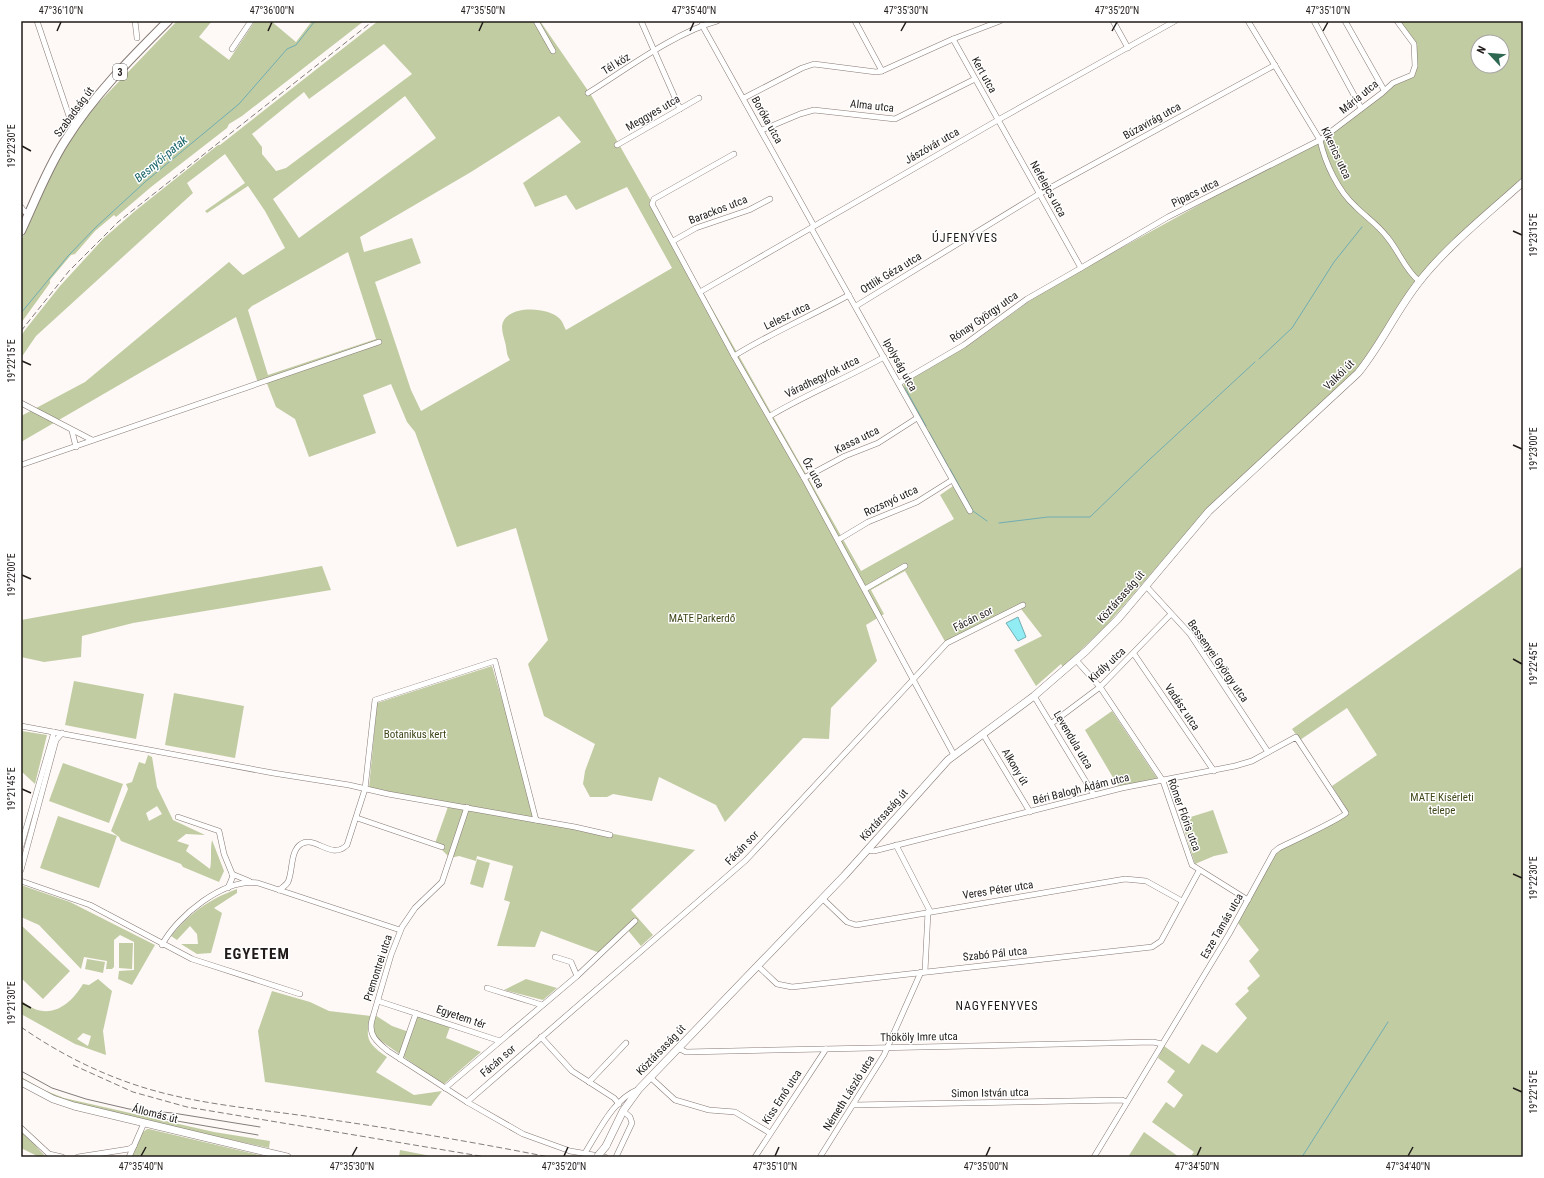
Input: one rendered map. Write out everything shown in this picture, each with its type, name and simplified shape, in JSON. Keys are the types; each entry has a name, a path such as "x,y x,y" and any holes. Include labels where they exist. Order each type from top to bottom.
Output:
{"main road":[{"name":"Szabadság út","path":"21,231 60,150 75,125 112,80 168,21"},
{"name":"Valkói út","path":"1158,571 1194,528 1228,493 1358,373 1420,282 1448,252 1523,182"},
{"name":"Köztársaság út","path":"597,1157 606,1146 623,1111 639,1089 868,850 954,755 1034,696 1076,660 1107,631 1158,571"},
{"name":"Állomás út","path":"21,1082 65,1104 287,1157"}],"street":[{"path":"37,21 70,117 75,125"},
{"path":"135,21 137,38"},
{"path":"232,49 251,21"},
{"path":"536,21 553,52"},
{"path":"641,21 680,109"},
{"name":"Tél köz","path":"588,93 702,25 717,21"},
{"path":"855,21 882,71"},
{"path":"744,98 809,65 823,64 876,72 882,71 953,39 1000,21"},
{"path":"1113,21 1128,48"},
{"name":"Jászóvár utca","path":"700,292 998,120 1175,21"},
{"name":"Kikerics utca","path":"1248,21 1320,140 1322,149 1333,175 1348,200 1387,236 1411,274 1420,282"},
{"path":"1314,21 1361,108"},
{"path":"1345,21 1384,90"},
{"name":"Mária utca","path":"1320,140 1384,90 1396,82 1412,75 1415,66 1414,44 1397,21"},
{"name":"Boróka utca","path":"702,25 762,130 812,227"},
{"name":"Kert utca","path":"953,39 998,120"},
{"name":"Búzavirág utca","path":"1039,194 1275,65"},
{"name":"Alma utca","path":"762,130 800,114 814,110 895,119 974,79"},
{"name":"Meggyes utca","path":"617,145 699,98"},
{"name":"Nefelejcs utca","path":"998,120 1081,268"},
{"name":"Pipacs utca","path":"1081,268 1168,217 1320,140"},
{"name":"Őz utca","path":"734,154 654,199 652,203 734,356 770,416 865,589 954,755"},
{"name":"Ottlik Géza utca","path":"856,306 1039,194"},
{"name":"Barackos utca","path":"673,241 696,228 749,210 770,199"},
{"path":"21,207 29,214"},
{"name":"Ipolyság utca","path":"812,227 970,511"},
{"name":"Rónay György utca","path":"899,383 964,345 1027,298 1081,268"},
{"name":"Lelesz utca","path":"734,356 764,338 849,295"},
{"path":"21,465 379,342"},
{"name":"Váradhegyfok utca","path":"770,416 807,394 851,376 884,357"},
{"path":"21,403 72,431 92,440"},
{"name":"Kassa utca","path":"804,478 845,456 878,442 917,418"},
{"path":"72,431 76,447"},
{"name":"Rozsnyó utca","path":"838,540 868,522 917,502 952,480"},
{"path":"865,589 905,566"},
{"name":"Bessenyei György utca","path":"1146,586 1190,634 1268,752"},
{"name":"Fácán sor","path":"467,1102 746,860 947,643 1023,605"},
{"name":"Király utca","path":"1052,723 1100,687 1134,654 1171,614"},
{"name":"Vadász utca","path":"1134,654 1214,771"},
{"name":"Rómer Flóris utca","path":"1076,660 1100,687 1163,781 1190,860 1199,871 1248,900"},
{"path":"290,894 288,882 296,850 300,846 308,842 336,851 341,850 347,845 357,818 364,789 375,700 494,661 536,820"},
{"name":"Levendula utca","path":"1034,696 1052,723 1094,795"},
{"path":"21,726 467,807 610,835"},
{"path":"21,870 54,732"},
{"path":"21,846 56,740 62,733"},
{"name":"Alkony út","path":"983,734 1030,812"},
{"name":"Béri Balogh Ádám utca","path":"868,850 874,851 1094,795 1243,764 1296,737"},
{"name":"Esze Tamás utca","path":"1094,1157 1248,900 1267,863 1276,850 1312,830 1341,818 1346,813 1296,737"},
{"path":"400,930 415,908 442,882 467,807"},
{"path":"178,817 219,831 224,854 232,874 228,888"},
{"path":"357,818 442,847"},
{"path":"896,845 929,912"},
{"name":"Szabó Pál utca","path":"758,966 777,984 792,987 1152,947 1161,941 1199,871"},
{"path":"232,874 250,882"},
{"name":"Veres Péter utca","path":"822,898 844,920 852,925 1132,879 1140,879 1152,884 1182,901"},
{"path":"21,881 90,905 162,945 192,959 300,994"},
{"name":"Premontrei utca","path":"162,945 172,930 192,910 228,888 238,884 250,882 279,890 400,930 391,955 371,1024 373,1035 380,1045 467,1102 535,1139 570,1151 605,1157"},
{"path":"279,890 288,882"},
{"name":"Németh László utca","path":"820,1157 884,1055 923,972 929,912"},
{"path":"445,1088 577,976 635,921"},
{"path":"555,958 571,962 577,976"},
{"path":"487,988 542,1005"},
{"name":"Egyetem tér","path":"378,1001 500,1041"},
{"path":"400,1059 416,1013"},
{"path":"541,1037 569,1068 614,1098 618,1104"},
{"name":"Thököly Imre utca","path":"678,1048 686,1052 1153,1042 1162,1044"},
{"path":"589,1082 626,1043"},
{"name":"Kiss Ernő utca","path":"755,1157 826,1049"},
{"path":"650,1077 674,1100 709,1110 735,1112 770,1133"},
{"name":"Köztársaság út","path":"585,1153 618,1104 630,1093 639,1089"},
{"name":"Simon István utca","path":"853,1105 1114,1100 1128,1102"},
{"path":"616,1157 632,1123 630,1117 623,1111"},
{"path":"119,1151 127,1157 134,1146 144,1123"},
{"path":"21,1128 49,1156 62,1157"},
{"path":"78,1157 119,1151 134,1146"}],"green space":[{"path":"177,21 212,21 199,37 229,60 255,21 271,21 296,42 312,21 364,21 242,116 229,124 227,128 151,187 116,217 114,215 95,231 75,254 71,255 50,280 50,283 21,323 21,241 57,162 83,119"},
{"name":"MATE Parkerdő","path":"378,21 540,21 591,95 861,571 954,519 940,495 956,484 924,431 903,387 904,383 969,345 1043,291 1208,200 1323,141 1389,87 1414,75 1417,59 1415,41 1398,21 1523,21 1523,182 1423,275 1359,369 1186,533 1106,626 1063,667 1061,664 1036,686 1014,650 1042,636 1021,609 947,645 905,571 871,590 884,614 866,625 877,661 831,708 829,739 803,738 725,822 716,805 659,777 652,801 613,794 607,797 590,797 583,784 585,771 595,744 544,716 528,664 548,640 516,528 457,547 415,432 407,422 391,384 363,395 376,433 309,457 295,419 276,407 266,381 258,383 236,317 21,442 21,417 23,415 85,382 229,262 243,275 285,248 265,211 248,186 207,213 205,211 245,183 225,154 187,183 193,193 36,336 21,358 21,336 25,330 60,286 104,238 135,211 218,145 220,145","holes":["384,44 412,74 286,168 276,171 262,154 262,147 252,134 304,92 309,99","405,96 436,138 299,238 273,199","559,116 581,142 523,183 535,207 566,195 576,210 627,187 672,268 566,330 560,319 546,312 527,310 510,314 504,320 502,327 507,354 510,360 421,411 411,390 375,282 421,263 412,238 364,252 360,237 471,172","348,252 376,339 268,375 248,310 252,306"]},
{"path":"322,566 331,590 133,623 82,636 81,657 44,662 21,657 21,620"},
{"name":"MATE Kísérleti telepe","path":"1523,566 1523,1157 1190,1157 1194,1152 1152,1122 1166,1102 1174,1108 1183,1095 1167,1082 1175,1071 1158,1058 1164,1046 1189,1064 1202,1044 1217,1053 1247,1018 1235,1004 1249,991 1247,988 1260,976 1249,961 1259,950 1238,923 1277,851 1349,813 1332,786 1377,755 1347,708 1300,740 1292,729"},
{"name":"Botanikus kert","path":"492,666 535,811 533,818 695,850 631,910 653,935 641,946 626,928 600,953 541,931 535,947 497,946 510,902 504,900 513,866 477,856 476,861 459,856 450,858 442,850 434,846 449,804 369,788 377,703"},
{"path":"74,681 144,694 136,739 65,725"},
{"path":"174,693 244,706 235,758 165,745"},
{"path":"1112,711 1157,778 1156,780 1118,786 1085,730"},
{"path":"22,731 47,735 35,784 21,771"},
{"path":"148,755 152,757 157,787 173,820 205,835 186,834 177,841 189,845 186,851 210,869 212,840 224,871 219,882 183,867 181,864 121,841 119,837 111,831 128,789 126,784 132,782 139,762 145,764","holes":["157,806 162,814 149,821 146,813"]},
{"path":"63,763 123,784 109,823 49,801"},
{"path":"1213,810 1228,853 1214,856 1195,864 1181,820"},
{"path":"58,816 117,836 99,888 40,868"},
{"path":"477,859 490,863 483,888 470,884"},
{"path":"21,885 70,902 155,945 132,985 118,979 119,971 134,970 134,942 120,935 114,940 114,967 112,969 106,969 107,961 84,957 81,969 39,925 21,917"},
{"path":"237,889 237,893 214,908 222,913 211,953 197,954 181,944 198,944 197,934 190,926 177,940 171,936 193,913 209,902"},
{"path":"22,926 70,971 43,999 21,978"},
{"path":"119,943 133,943 132,969 119,968"},
{"path":"87,959 105,962 103,973 85,969"},
{"path":"98,979 112,991 103,1031 106,1055 75,1044 21,1014 21,1000 30,1007 39,1010 55,1010 70,1000 83,984 89,985","holes":["83,1033 91,1036 88,1046 77,1039"]},
{"path":"526,979 557,988 543,1000 504,990"},
{"path":"272,991 310,1002 329,1011 371,1016 368,1030 369,1040 387,1057 376,1072 414,1095 442,1091 431,1106 265,1082 258,1031"},
{"path":"375,1015 392,1026 412,1033 418,1015 451,1024 446,1038 481,1052 443,1085 377,1038 373,1031"},
{"path":"21,1077 44,1090 64,1098 214,1132 270,1141 269,1148 121,1116 55,1097 21,1080"},
{"path":"147,1129 268,1157 130,1157 142,1133"},
{"path":"21,1130 46,1157 39,1157 21,1148"},
{"path":"1144,1132 1179,1157 1128,1157"},
{"path":"400,1150 436,1157 399,1157"}],"water":[{"path":"1018,617 1026,637 1018,641 1006,623"}],"waterway":[{"name":"Besnyői-patak","path":"21,313 68,256 96,227 145,182 239,104 287,49 296,45 315,21"},
{"path":"1259,359 1292,328 1334,262 1362,227"},
{"path":"999,523 1048,517 1090,517 1255,362"},
{"path":"905,388 926,426"},
{"path":"929,432 948,466"},
{"path":"950,469 973,511 987,521"},
{"path":"1302,1157 1388,1022"}],"tram line":[{"path":"21,1071 52,1088 86,1099 129,1109 173,1113 260,1127"},
{"path":"142,1115 258,1135"}],"railway":[{"path":"21,331 69,271 118,222 373,21"},
{"path":"21,1027 71,1058 125,1081 163,1093 221,1105 406,1131 549,1157"},
{"path":"73,1065 133,1092 187,1107 486,1157"}],"district":[{"name":"ÚJFENYVES","path":"965,238"},
{"name":"EGYETEM","path":"257,954"},
{"name":"NAGYFENYVES","path":"997,1006"}]}
